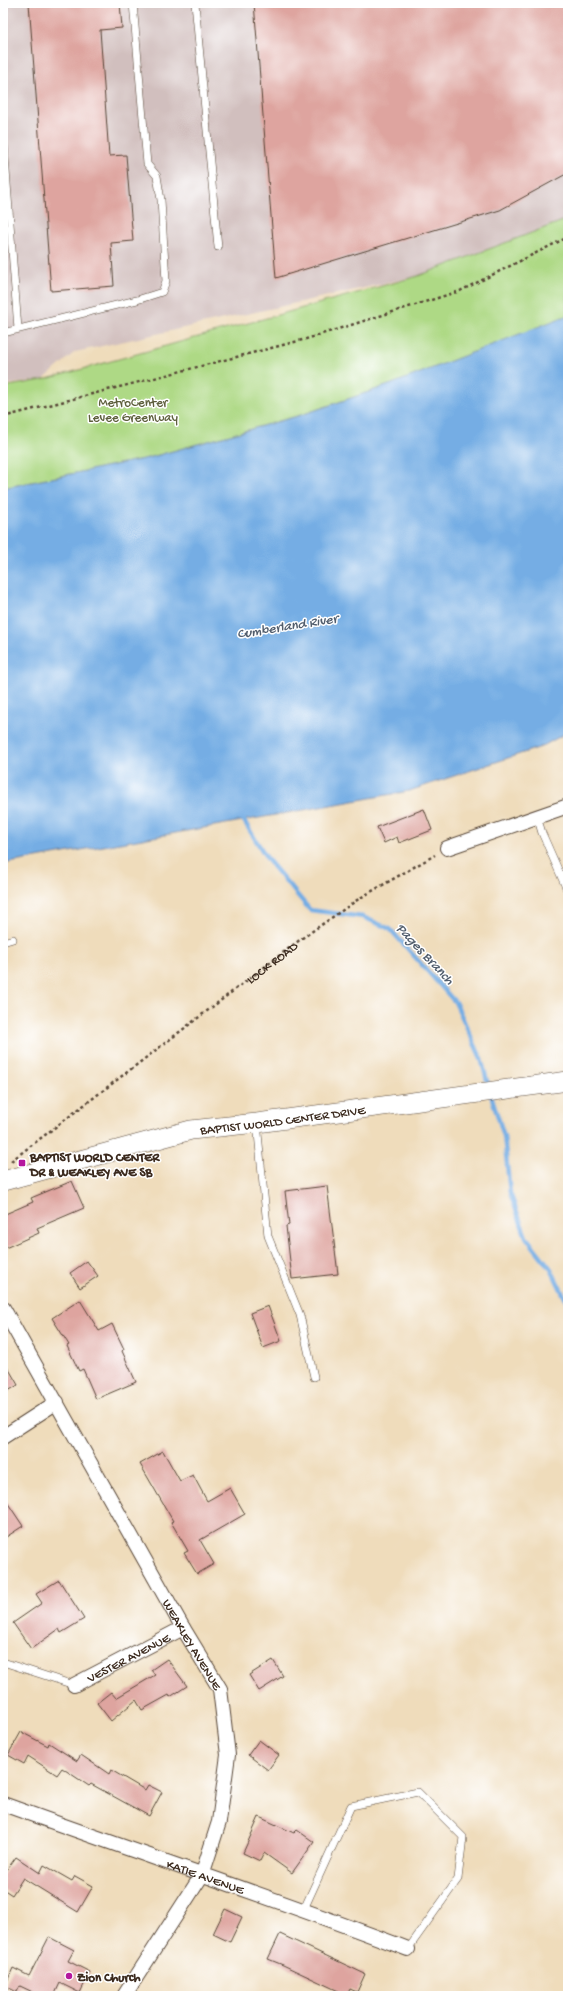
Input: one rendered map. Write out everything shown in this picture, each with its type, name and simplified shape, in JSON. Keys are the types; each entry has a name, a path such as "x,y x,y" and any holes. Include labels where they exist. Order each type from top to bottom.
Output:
{"street":[{"path":"447,848 568,806"},
{"name":"BAPTIST WORLD CENTER DRIVE","path":"5,1172 191,1130 361,1110 568,1081"},
{"name":"WEAKLEY AVENUE","path":"3,1308 183,1628 220,1689 228,1755 219,1822 202,1875 124,1996"},
{"path":"3,1437 57,1402"},
{"name":"VESTER AVENUE","path":"74,1685 183,1628"},
{"name":"KATIE AVENUE","path":"3,1804 304,1910 408,1949"}],"lane":[{"path":"3,333 137,300 162,292 166,281 161,200 157,176 147,164 133,3"},
{"path":"195,3 218,247"},
{"path":"3,121 18,329"},
{"path":"537,816 542,833 568,892"},
{"path":"3,942 13,939"},
{"path":"257,1123 268,1236 300,1315 314,1377"},
{"path":"3,1662 74,1685"},
{"path":"304,1910 351,1806 418,1792 463,1837 458,1879 408,1949"}],"path":[{"path":"3,417 306,339 460,291 568,237"},
{"name":"LOCK ROAD","path":"5,1172 301,939 360,898 447,848"}],"shaded area":[{"path":"3,3 568,3 568,219 418,276 75,352 43,380 3,385"}],"green space":[{"name":"MetroCenter Levee Greenway","path":"568,219 567,316 392,384 301,415 148,458 3,488 3,387 43,380 418,276"}],"water":[{"name":"Cumberland River","path":"568,315 568,732 541,747 409,791 3,864 3,488 148,458 301,415 392,384"}],"building":[{"path":"29,3 120,3 122,28 100,30 109,156 126,155 133,241 111,243 114,286 51,291"},
{"path":"254,3 568,3 568,173 500,210 276,278"},
{"path":"424,809 432,830 399,843 397,837 384,843 377,827"},
{"path":"72,1181 84,1208 37,1228 39,1233 3,1249 3,1215 33,1202 31,1198"},
{"path":"327,1186 338,1274 292,1279 286,1226 289,1225 285,1191"},
{"path":"87,1261 98,1276 80,1288 70,1273"},
{"path":"80,1300 99,1331 112,1324 124,1349 122,1351 136,1382 96,1399 83,1369 79,1371 67,1346 69,1345 52,1318"},
{"path":"268,1306 281,1341 263,1348 250,1313"},
{"path":"3,1359 18,1385 3,1394"},
{"path":"163,1451 180,1481 193,1475 207,1501 230,1488 245,1514 200,1540 214,1564 197,1574 184,1553 188,1551 171,1522 173,1521 140,1464"},
{"path":"3,1496 23,1526 3,1539"},
{"path":"59,1580 84,1619 61,1633 59,1629 31,1649 13,1623 42,1603 36,1594"},
{"path":"167,1659 187,1686 170,1697 169,1695 142,1710 136,1700 111,1721 97,1703 111,1692 116,1698 155,1675 151,1670"},
{"path":"273,1660 283,1676 259,1691 249,1675"},
{"path":"21,1732 48,1746 49,1743 77,1761 81,1755 109,1774 111,1770 145,1790 148,1785 162,1792 149,1816 91,1784 89,1786 62,1768 57,1775 28,1756 24,1764 8,1755"},
{"path":"259,1740 279,1755 268,1770 248,1755"},
{"path":"259,1817 294,1833 297,1830 314,1842 292,1873 264,1853 260,1861 243,1853"},
{"path":"16,1857 40,1873 44,1865 72,1881 75,1876 93,1886 78,1912 23,1878 12,1895 3,1889 3,1875"},
{"path":"225,1909 242,1917 230,1942 213,1934"},
{"path":"280,1934 365,1974 357,1992 350,1989 347,1995 268,1959"},
{"path":"49,1937 74,1950 68,1961 90,1972 80,1993 60,1983 54,1996 41,1996 20,1986 17,1992 5,1986 13,1968 29,1976"}],"waterway":[{"name":"Pages Branch","path":"241,816 268,860 310,910 363,917 390,929 455,1002 481,1058 489,1088"},
{"name":"Pages Branch","path":"491,1095 504,1136 510,1193 526,1237 551,1269 568,1304"}],"place":[{"name":"BAPTIST WORLD CENTER DR & WEAKLEY AVE SB","path":"22,1163"},
{"name":"Zion Church","path":"69,1976"}]}
